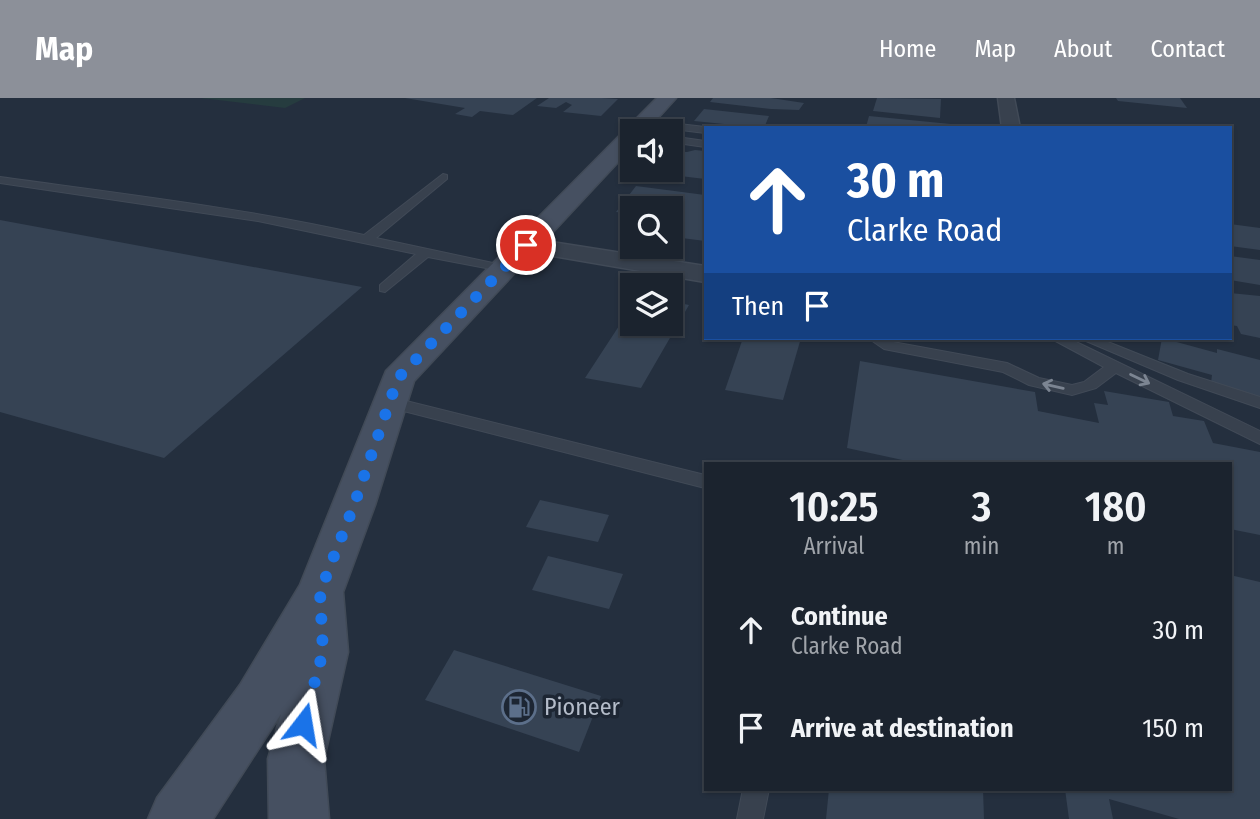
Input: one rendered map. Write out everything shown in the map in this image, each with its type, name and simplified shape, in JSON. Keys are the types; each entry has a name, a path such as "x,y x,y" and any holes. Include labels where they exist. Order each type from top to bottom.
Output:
{"main road":[{"path":"647,119 667,98"},
{"path":"178,819 258,703 320,592 354,505 398,378 620,148"},
{"path":"299,819 296,759 323,652 320,592"}],"street":[{"path":"1006,98 1011,126"},
{"path":"526,245 704,274"}],"lane":[{"path":"683,130 704,130"},
{"path":"683,141 704,144"},
{"path":"367,239 443,177"},
{"path":"0,180 292,223 503,269"},
{"path":"385,288 425,253"},
{"path":"878,340 889,346 1007,368 1034,382 1072,390 1090,385 1114,367"},
{"path":"1061,340 1260,438"},
{"path":"1091,340 1183,377 1260,403"},
{"path":"390,402 704,482"},
{"path":"750,819 757,791"}],"green space":[{"path":"201,98 305,98 285,108"}],"building":[{"path":"405,98 537,98 513,115 480,111 472,117 455,114 465,108"},
{"path":"549,98 618,99 601,116 563,112 572,105 566,102 556,108 537,106"},
{"path":"713,98 771,98 804,103 799,110 771,109 710,102"},
{"path":"877,98 941,99 940,118 873,111"},
{"path":"1116,98 1180,98 1187,108 1118,101"},
{"path":"704,109 769,116 765,126 694,121"},
{"path":"869,116 971,126 866,126"},
{"path":"704,151 704,179 683,176 683,152"},
{"path":"636,186 704,195 704,241 683,238 683,196 628,196"},
{"path":"0,220 362,287 164,458 0,412"},
{"path":"1232,224 1260,228 1260,250 1232,246"},
{"path":"1232,256 1260,260 1260,285 1232,280"},
{"path":"1232,293 1260,296 1260,338 1241,334 1237,326 1232,325"},
{"path":"683,304 689,305 683,315"},
{"path":"620,324 620,336 671,336 641,388 585,378"},
{"path":"742,340 800,340 783,400 725,390"},
{"path":"1162,340 1169,340 1217,353 1217,349 1260,360 1260,397 1211,383 1212,375 1158,360"},
{"path":"860,361 1035,392 1038,411 1099,423 1094,403 1108,405 1104,391 1169,402 1173,416 1204,421 1213,443 1260,452 1260,535 1232,529 1232,462 912,462 847,448"},
{"path":"540,500 609,515 598,542 526,527"},
{"path":"548,556 623,574 609,609 532,590"},
{"path":"1232,575 1260,582 1260,819 1179,819 1109,799 1113,819 1069,819 1065,791 1232,791"},
{"path":"454,650 601,696 579,752 425,700"},
{"path":"829,791 983,791 984,819 826,819"}],"place":[{"name":"Pioneer","path":"519,707"}],"route":[{"path":"303,724 323,652 320,592 354,505 398,378 526,245"}]}
